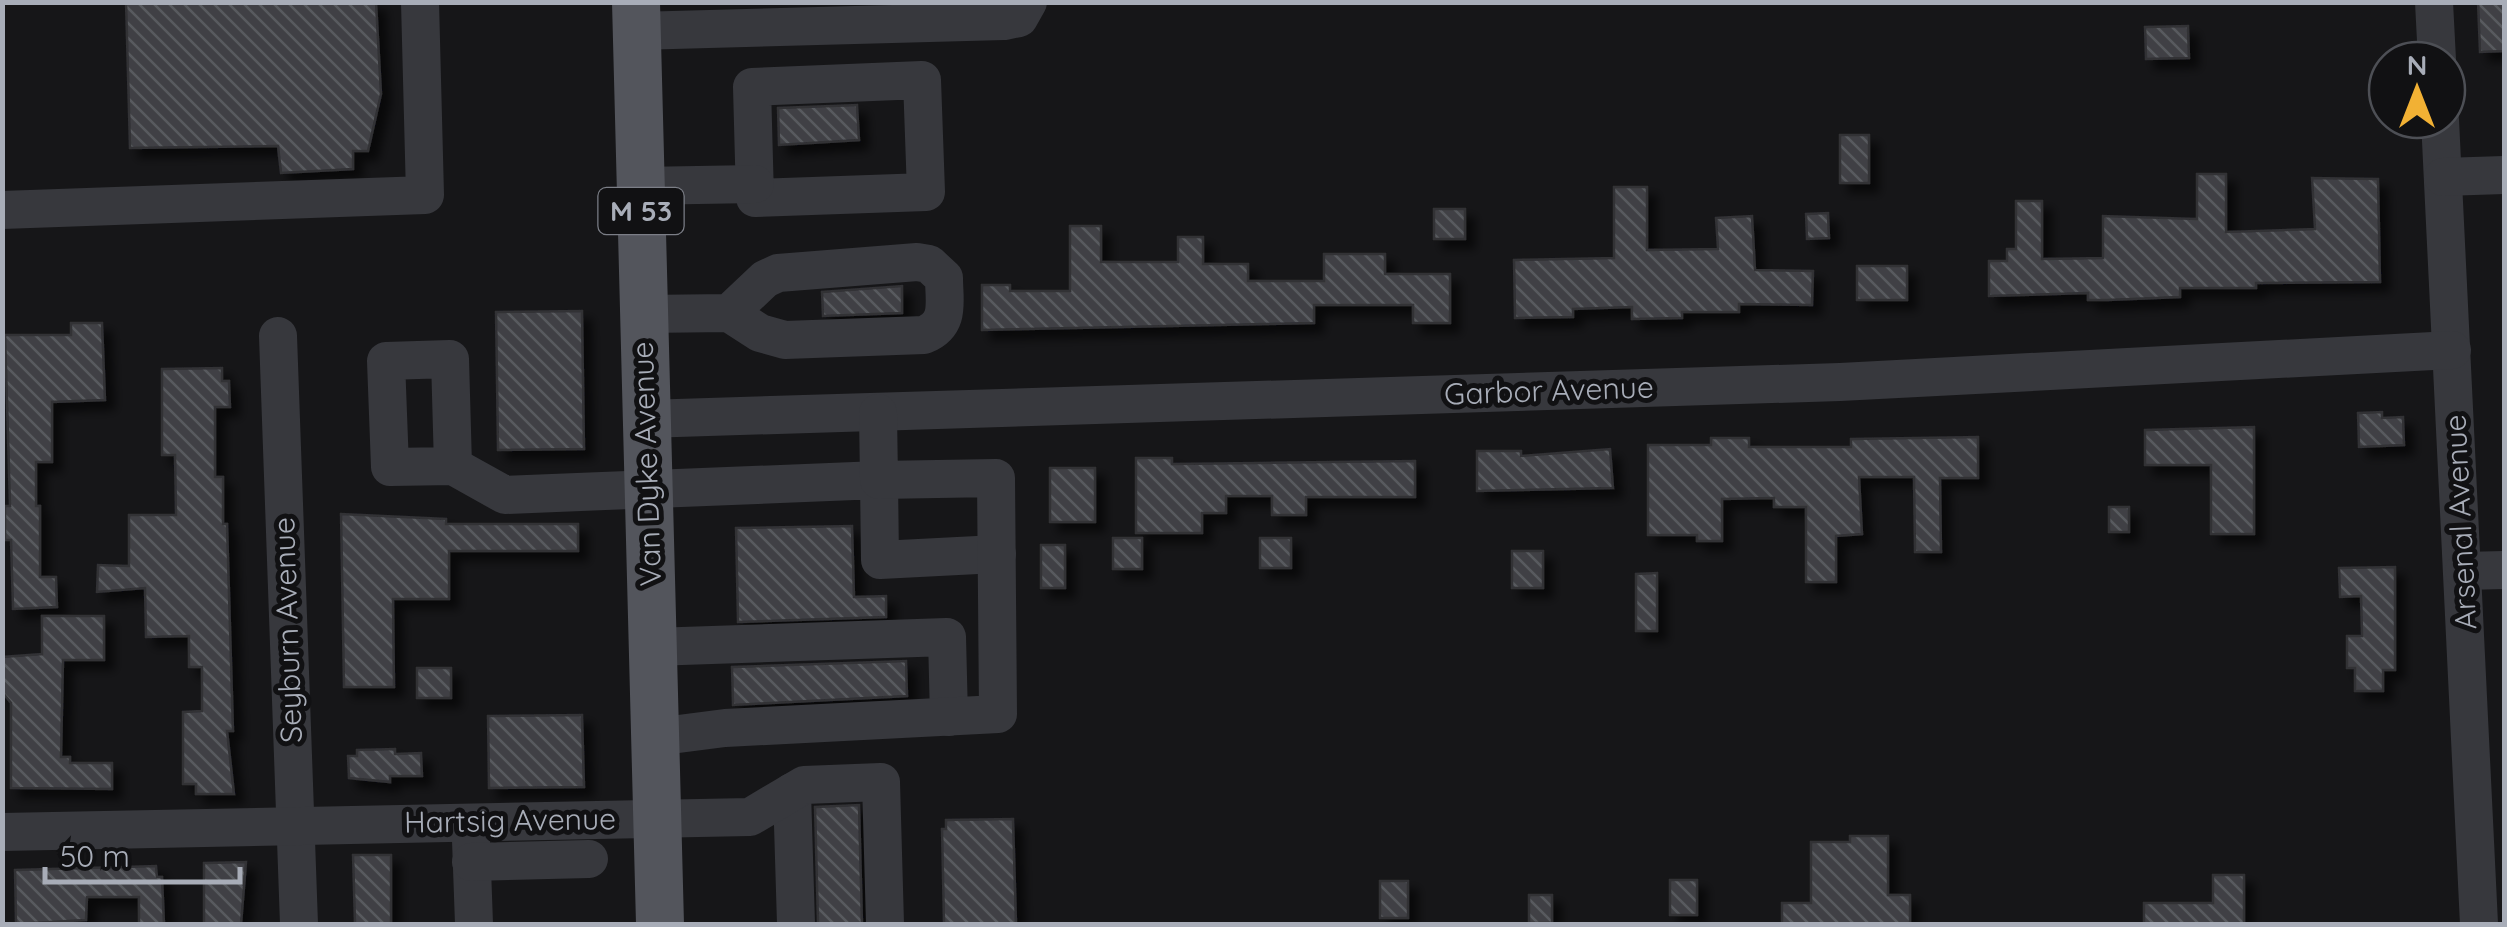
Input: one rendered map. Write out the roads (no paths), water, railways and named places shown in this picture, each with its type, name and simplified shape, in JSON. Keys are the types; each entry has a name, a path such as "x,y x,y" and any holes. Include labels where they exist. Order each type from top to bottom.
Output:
{"main road":[{"name":"Van Dyke Avenue","path":"636,17 660,924"}],"street":[{"path":"2,210 425,194 420,2"},
{"path":"636,17 1004,21 1019,18 1028,2"},
{"path":"2434,2 2436,40"},
{"path":"922,80 926,192 754,198 754,184 752,87 922,80"},
{"name":"Arsenal Avenue","path":"2441,140 2479,924"},
{"path":"2442,177 2504,175"},
{"path":"640,186 754,184"},
{"path":"643,314 729,313 760,334 785,340 924,335 938,330 945,318 944,278 929,264 917,262 778,273 764,278 729,313"},
{"name":"Seyburn Avenue","path":"278,336 299,924"},
{"name":"Garbor Avenue","path":"645,419 1859,381 2452,350"},
{"path":"878,413 880,560 997,554"},
{"path":"453,466 505,495 996,478 998,714 725,728 655,737"},
{"path":"2464,570 2504,570"},
{"path":"652,647 947,637 949,717"},
{"path":"796,924 792,792 804,785 881,782 886,924"},
{"name":"Hartsig Avenue","path":"2,832 750,817 792,792"},
{"path":"470,822 474,924"},
{"path":"472,862 589,859"}]}
